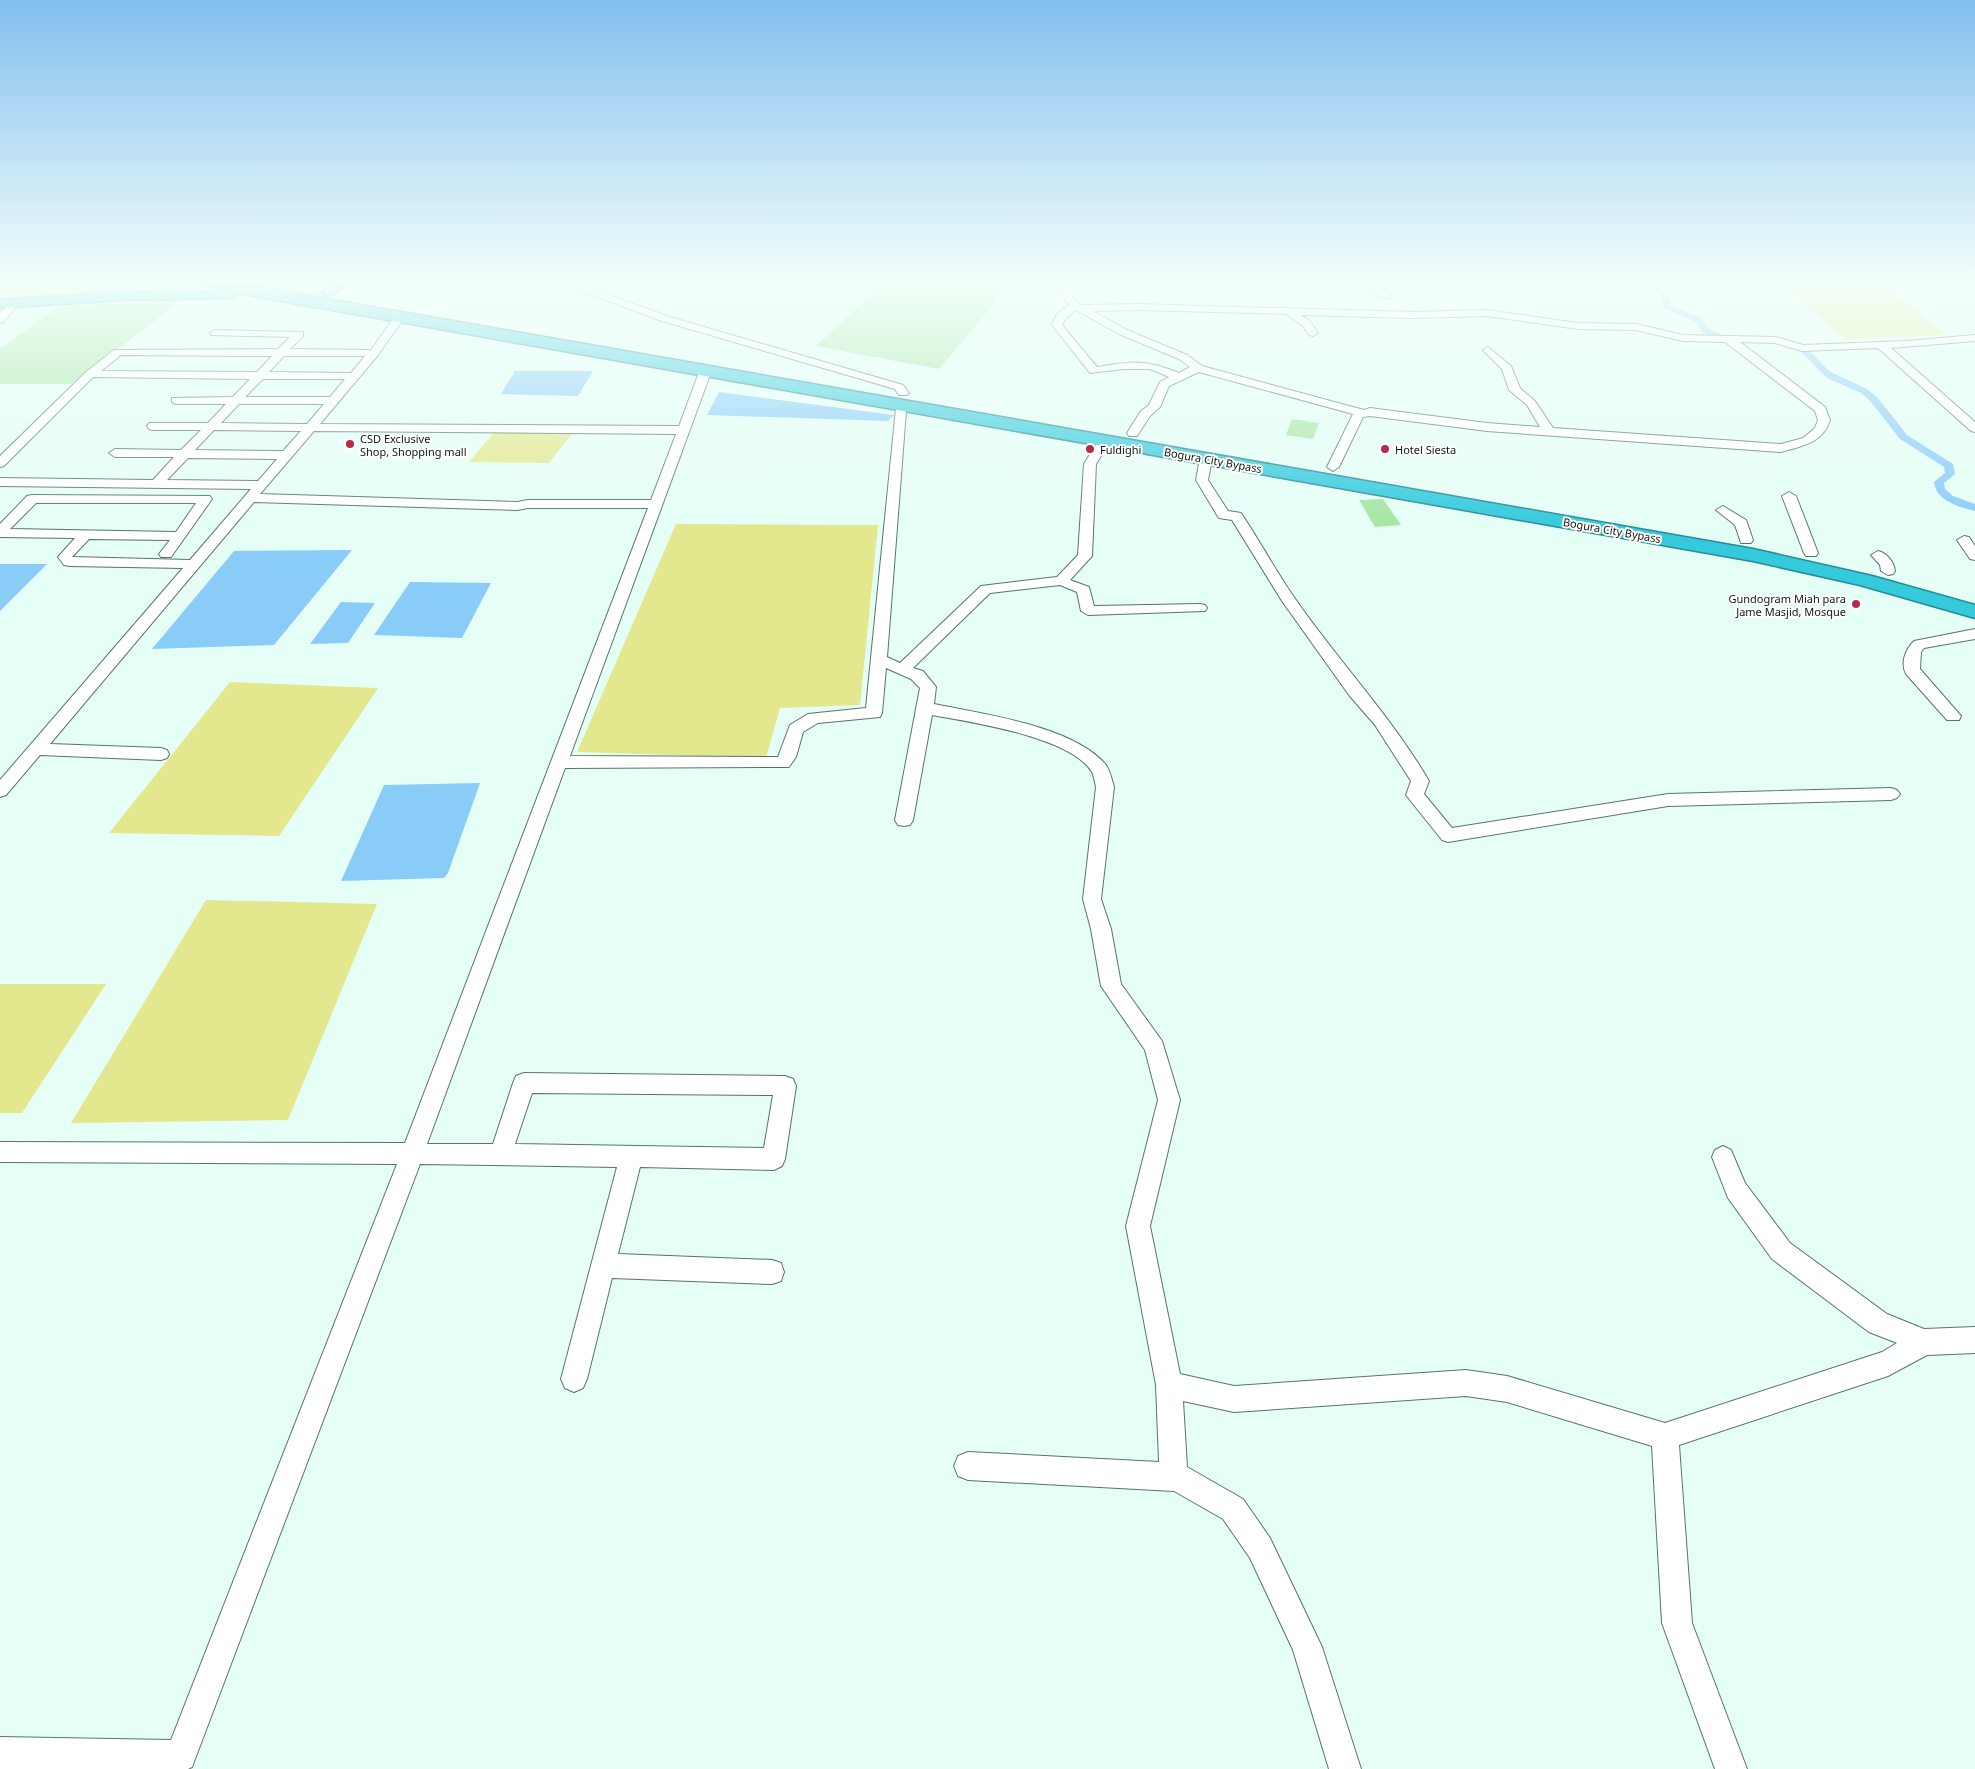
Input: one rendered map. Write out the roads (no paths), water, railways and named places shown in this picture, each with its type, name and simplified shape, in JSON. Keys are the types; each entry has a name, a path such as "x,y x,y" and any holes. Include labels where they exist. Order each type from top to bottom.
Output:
{"highway":[{"name":"Bogura City Bypass","path":"689,364 1752,555 1864,580 1975,612"},
{"name":"Bogura City Bypass","path":"702,364 1681,534 1844,567 1975,604"}],"street":[{"path":"0,463 90,374 103,364"},
{"path":"156,484 273,364"},
{"path":"0,791 365,364"},
{"path":"819,364 899,387 903,390 903,394"},
{"path":"1088,364 1094,371 1123,366 1152,366 1178,377"},
{"path":"1192,364 1198,368 1275,390 1297,393 1361,413 1370,412 1487,427 1781,448 1807,441 1821,430 1824,420 1821,410 1761,364"},
{"path":"1502,364 1507,368 1515,390 1531,403 1549,430"},
{"path":"1903,364 1975,428"},
{"path":"1133,433 1145,414 1154,407 1164,384 1198,368"},
{"path":"90,374 355,376"},
{"path":"0,1753 181,1756 413,1152 704,375"},
{"path":"176,400 333,401"},
{"path":"558,762 783,763 788,757 796,729 814,718 874,713 900,411"},
{"path":"1334,467 1358,415 1361,413"},
{"path":"153,426 683,430"},
{"path":"1061,580 1084,556 1090,464 1101,446"},
{"path":"115,453 287,455"},
{"path":"1206,464 1202,480 1224,515 1236,516 1289,601 1355,692 1381,721 1420,781 1415,795 1448,835 1668,800 1891,794"},
{"path":"0,482 262,485"},
{"path":"1789,496 1811,552"},
{"path":"250,498 517,506 528,504 655,504"},
{"path":"2,531 32,499 205,499 166,554"},
{"path":"1722,510 1741,523 1746,540"},
{"path":"2,531 180,536"},
{"path":"86,534 65,556 69,562 194,564"},
{"path":"1964,540 1975,556"},
{"path":"1878,555 1887,564 1888,571"},
{"path":"903,669 986,589 1061,580 1084,590 1088,612 1200,608"},
{"path":"1953,716 1912,670 1913,651 1919,644 1975,634"},
{"path":"879,660 917,675 928,687 926,708 919,732 904,820"},
{"path":"926,708 1008,724 1071,746 1086,755 1100,770 1105,787 1092,899 1101,929 1111,986 1155,1047 1169,1100 1138,1226 1169,1385 1173,1468 1178,1477"},
{"path":"36,749 161,754"},
{"path":"0,1152 413,1152 501,1154 774,1159 785,1086 524,1083 501,1154"},
{"path":"574,1379 631,1156"},
{"path":"1723,1156 1736,1190 1781,1251 1878,1323 1924,1342 1975,1340"},
{"path":"603,1266 772,1272"},
{"path":"1169,1385 1234,1399 1466,1383 1507,1389 1665,1436 1888,1363 1924,1342"},
{"path":"1665,1436 1677,1623 1731,1769"},
{"path":"968,1466 1178,1477 1233,1509 1260,1548 1307,1647 1345,1769"}],"water":[{"path":"515,371 593,371 578,396 501,394"},
{"path":"719,392 894,415 888,421 707,415"},
{"path":"352,550 274,645 152,649 234,551"},
{"path":"0,564 47,564 0,611"},
{"path":"410,582 491,583 462,638 374,635"},
{"path":"341,602 375,603 348,643 310,644"},
{"path":"480,783 448,873 444,878 341,881 384,785"}],"waterway":[{"path":"1816,364 1830,376 1870,395 1898,432 1916,446 1949,466 1950,474 1939,482 1940,490 1949,498 1975,508"}],"place":[{"name":"CSD Exclusive Shop, Shopping mall","path":"350,444"},
{"name":"Fuldighi","path":"1090,449"},
{"name":"Hotel Siesta","path":"1385,449"},
{"name":"Gundogram Miah para Jame Masjid, Mosque","path":"1856,604"}]}
